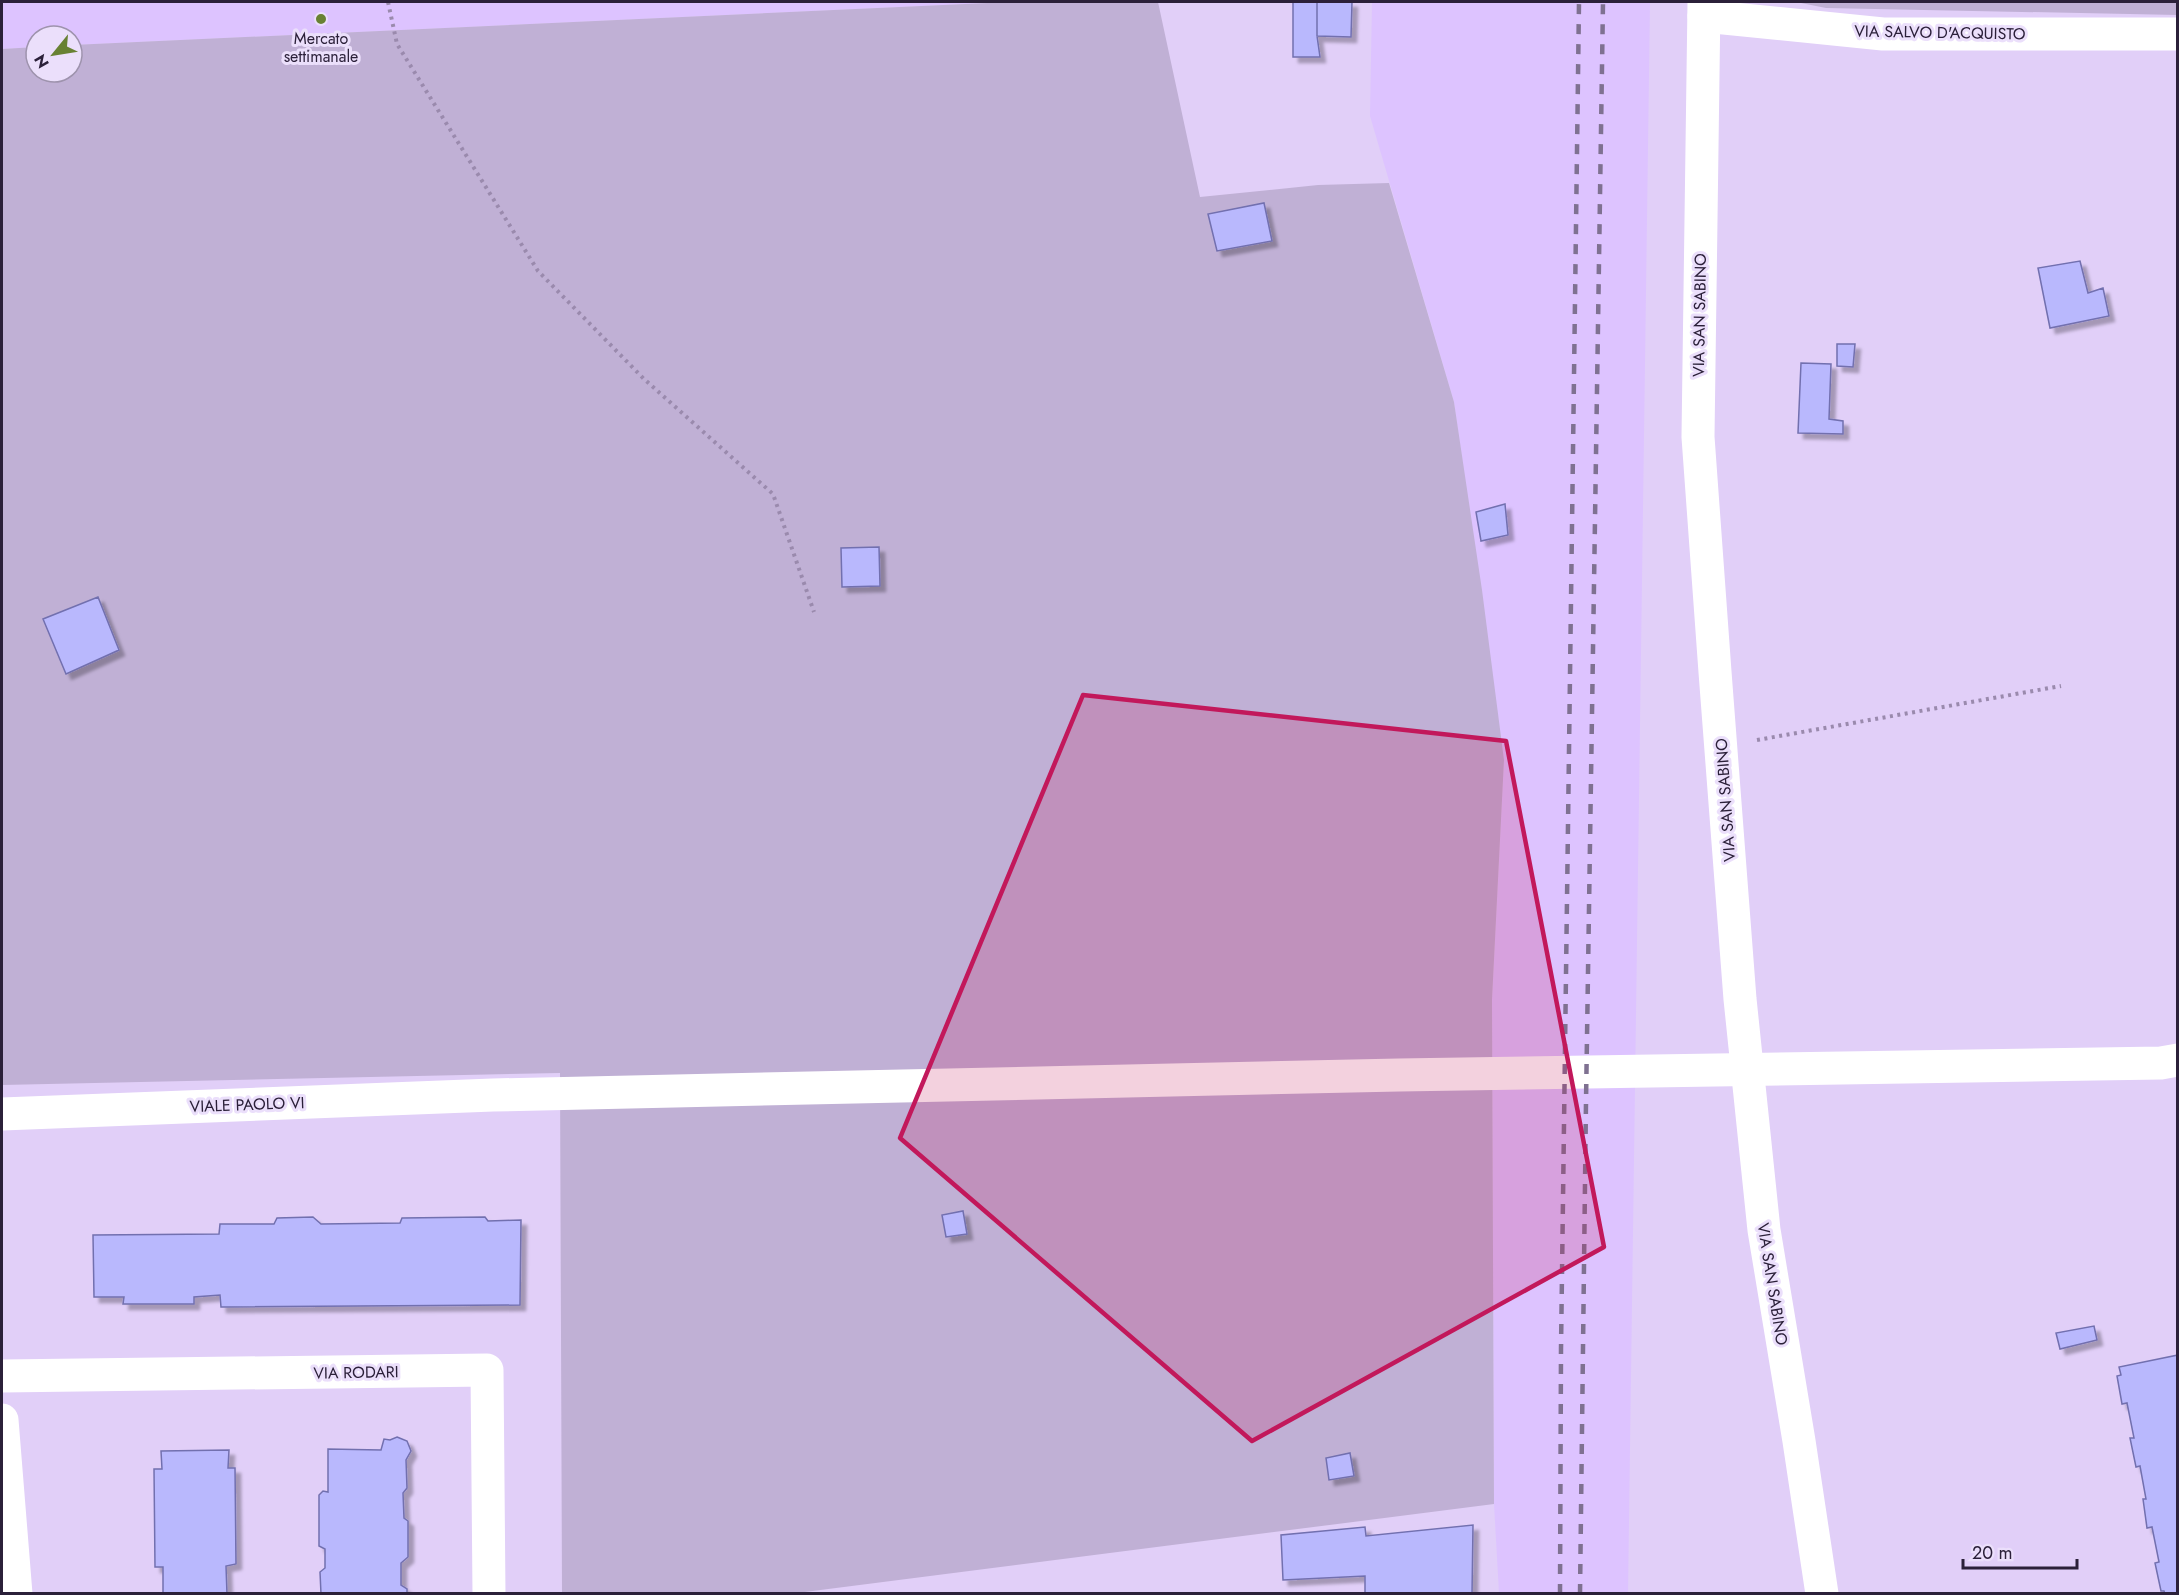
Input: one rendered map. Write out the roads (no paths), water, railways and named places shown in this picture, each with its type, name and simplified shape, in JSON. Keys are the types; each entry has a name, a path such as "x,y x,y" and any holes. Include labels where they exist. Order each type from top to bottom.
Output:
{"street":[{"name":"VIA SALVO D'ACQUISTO","path":"1704,9 1883,34 2178,34"},
{"name":"VIA SAN SABINO","path":"1704,9 1698,437 1720,746 1740,999 1764,1230 1822,1593"},
{"name":"VIALE PAOLO VI","path":"2,1114 493,1095 2169,1061"},
{"name":"VIA RODARI","path":"2,1376 487,1370 489,1593"},
{"path":"2,1420 16,1593"}],"railway":[{"path":"1560,1594 1561,1349 1579,2"},
{"path":"1580,1594 1603,2"}],"place":[{"name":"Mercato settimanale","path":"321,19"}]}
